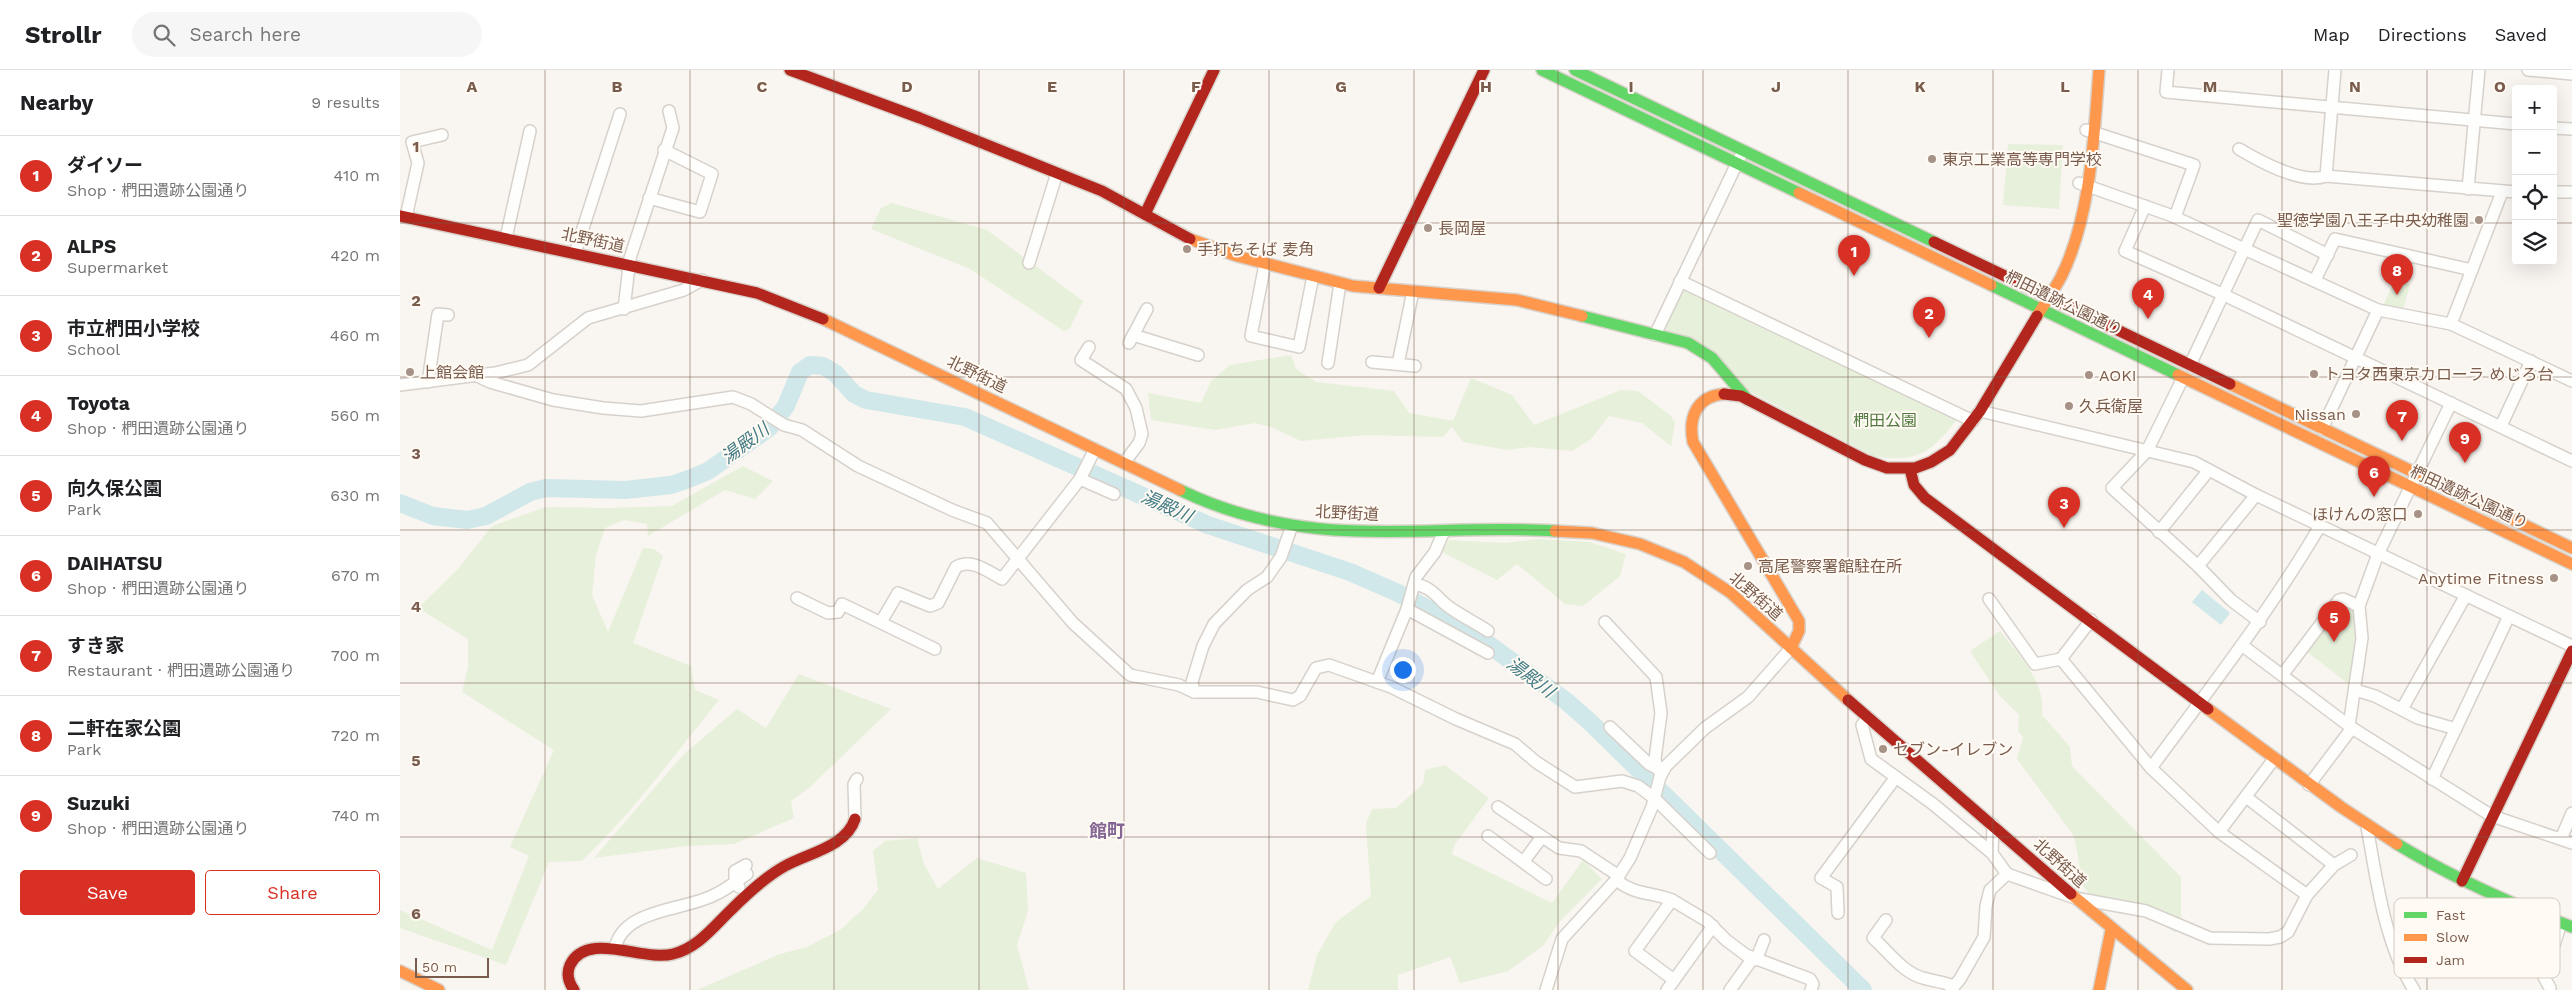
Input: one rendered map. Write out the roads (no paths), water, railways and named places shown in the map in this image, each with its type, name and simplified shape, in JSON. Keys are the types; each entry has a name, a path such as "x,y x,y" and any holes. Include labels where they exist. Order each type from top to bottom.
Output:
{"street":[{"path":"790,70 1107,193 1181,236 1236,256 1340,283 1517,300 1688,343 1704,351 1748,400"},
{"path":"1145,214 1214,70"},
{"path":"1379,288 1484,70"},
{"name":"椚田遺跡公園通り","path":"1542,70 2572,564"},
{"name":"椚田遺跡公園通り","path":"1574,70 2572,548"},
{"path":"2089,70 2091,131"},
{"path":"1659,773 1705,728 1748,697 1791,648 1799,631 1798,619 1700,453 1691,433 1694,413 1707,397 1727,393 1748,400 1874,464 1892,469 1910,469 1932,462 1950,450 1976,416 2048,297 2083,185 2099,70"},
{"path":"2168,70 2166,92 2512,124"},
{"path":"2326,176 2335,70"},
{"path":"2468,189 2479,70"},
{"path":"2528,70 2572,74"},
{"path":"624,309 628,265 664,150 673,128 669,111"},
{"path":"575,253 619,113"},
{"path":"2557,128 2572,129"},
{"path":"506,238 530,131"},
{"path":"2091,131 2194,164 2175,217"},
{"path":"403,216 418,163 412,142 442,134"},
{"path":"2239,149 2266,165 2316,180 2326,176 2512,192"},
{"path":"649,198 700,212 712,174 664,150"},
{"path":"1655,334 1743,150"},
{"path":"1030,263 1057,173"},
{"path":"2083,185 2175,217 2378,310 2451,324 2572,381"},
{"path":"2451,324 2502,192"},
{"path":"2557,192 2572,192"},
{"path":"2145,206 2125,251 2222,294 2572,461"},
{"name":"北野街道","path":"403,216 757,293 816,316 1191,495 1230,509 1292,525 1351,531 1572,531 1608,536 1640,544 1684,562 1721,586 2111,930 2187,990"},
{"path":"2190,365 2258,220 2328,255"},
{"path":"2315,280 2336,239 2472,270"},
{"path":"1265,264 1251,336 1299,347 1313,276"},
{"path":"400,385 477,376 528,365 551,349 582,321 684,290 702,280"},
{"path":"1680,281 1976,416 2147,450 2194,462 2256,495 2572,646"},
{"path":"1328,363 1340,283"},
{"path":"1398,364 1413,291"},
{"path":"1147,309 1131,339 1198,355"},
{"path":"2322,428 2378,310"},
{"path":"428,382 438,314 448,316"},
{"path":"1089,347 1081,360 1126,389 1136,408 1142,434 1139,443 1124,463"},
{"path":"2501,426 2531,361"},
{"path":"1372,362 1415,366"},
{"path":"477,376 490,382 553,400 603,408 641,411 734,397 784,425 802,430 858,466 952,510 981,519 992,527 1019,557 1073,623 1126,673 1138,678 1179,685 1194,692 1257,692 1293,700 1300,696 1316,668 1323,664 1377,682 1463,723 1515,744 1569,784 1583,787 1622,781 1638,786 1655,797 1710,853"},
{"path":"2183,378 2147,450 2112,488 2198,566 2231,600 2260,622"},
{"path":"2309,785 2350,727 2362,638 2359,606 2378,554 2451,403"},
{"path":"881,622 898,593 930,606 938,603 956,567 970,562 1002,578 1081,478 1095,449"},
{"path":"1910,469 1914,485 1925,498 2091,620 2309,785 2367,827 2411,854 2462,881 2502,898"},
{"path":"2159,532 2210,470"},
{"path":"1081,478 1114,494"},
{"path":"2198,566 2256,495"},
{"path":"1194,692 1192,682 1203,646 1214,624 1247,590 1267,577 1281,557 1292,525"},
{"path":"2151,768 2260,622 2290,578 2320,526"},
{"path":"1377,682 1413,587 1435,552 1444,530"},
{"path":"1413,587 1423,585 1436,593 1444,603 1488,631"},
{"path":"2402,709 2466,595"},
{"path":"797,598 828,613 838,612 842,604 935,649"},
{"path":"1989,599 2035,664 2062,659 2091,620"},
{"path":"2283,674 2339,600 2344,599 2359,606"},
{"path":"1407,607 1488,653"},
{"path":"2432,779 2509,616"},
{"path":"1546,990 1562,939 1617,878 1630,858 1655,797 1659,773 1655,759 1661,714 1656,677 1605,622"},
{"path":"2243,646 2283,674 2350,727 2492,816 2566,841 2572,813"},
{"path":"2462,881 2572,651"},
{"path":"2062,659 2151,768 2219,832 2307,895"},
{"path":"2355,690 2402,709 2418,718 2456,729"},
{"path":"1868,717 1862,725 1871,759 1933,804 1992,853 2007,874 2075,898 2146,911 2210,938 2269,939 2288,932 2307,895 2334,864 2350,854"},
{"path":"1610,727 1659,773"},
{"path":"2219,832 2274,759"},
{"path":"1838,913 1837,887 1820,878 1896,777"},
{"path":"574,990 568,977 569,966 574,958 599,948 615,948 658,956 684,951 698,942 775,870 845,836 854,825 854,784 857,779"},
{"path":"2246,797 2334,864"},
{"path":"1498,808 1559,848 1581,852 1632,891 1656,894 1672,900 1713,926 1736,949 1754,959 1810,979 1813,984 1811,990"},
{"path":"1992,853 1993,825"},
{"path":"2367,827 2394,948"},
{"path":"1488,836 1546,879"},
{"path":"1524,861 1542,837"},
{"path":"615,948 620,934 634,922 714,896 747,870"},
{"path":"1886,920 1873,938 1910,973 1923,979 1939,980 1953,988 1984,937 1986,906 1990,890 2007,874"},
{"path":"734,882 747,895"},
{"path":"1672,900 1635,952 1674,980"},
{"path":"2560,939 2566,925"},
{"path":"1667,990 1713,926"},
{"path":"2099,990 2111,930"},
{"path":"1730,990 1754,959 1764,940"},
{"path":"400,972 439,990"},
{"path":"2407,978 2414,990"},
{"path":"2545,978 2550,988"}],"water":[{"path":"2202,590 2230,613 2221,625 2192,602"}],"waterway":[{"name":"湯殿川","path":"400,503 433,516 467,520 486,516 530,492 546,488 625,490 671,485 708,471 769,428 786,406 800,372 810,365 823,366 835,373 854,394 866,400 965,417 1208,525 1350,572 1398,593 1473,633 1566,701 1590,722 1863,990"}],"place":[{"name":"東京工業高等専門学校","path":"1932,159"},
{"name":"聖徳学園八王子中央幼稚園","path":"2479,220"},
{"name":"長岡屋","path":"1428,228"},
{"name":"手打ちそば 麦角","path":"1187,249"},
{"name":"ダイソー","path":"1854,276"},
{"name":"二軒在家公園","path":"2397,295"},
{"name":"Toyota","path":"2148,319"},
{"name":"ALPS","path":"1929,338"},
{"name":"上館会館","path":"410,372"},
{"name":"トヨタ西東京カローラ めじろ台","path":"2314,374"},
{"name":"AOKI","path":"2089,375"},
{"name":"久兵衛屋","path":"2069,406"},
{"name":"Nissan","path":"2356,414"},
{"name":"すき家","path":"2402,441"},
{"name":"Suzuki","path":"2465,463"},
{"name":"DAIHATSU","path":"2374,497"},
{"name":"ほけんの窓口","path":"2418,514"},
{"name":"市立椚田小学校","path":"2064,528"},
{"name":"高尾警察署館駐在所","path":"1748,566"},
{"name":"Anytime Fitness","path":"2554,578"},
{"name":"向久保公園","path":"2334,642"},
{"name":"セブン-イレブン","path":"1883,749"}],"district":[{"name":"館町","path":"1107,830"}],"park label":[{"name":"椚田公園","path":"1885,420"}]}
